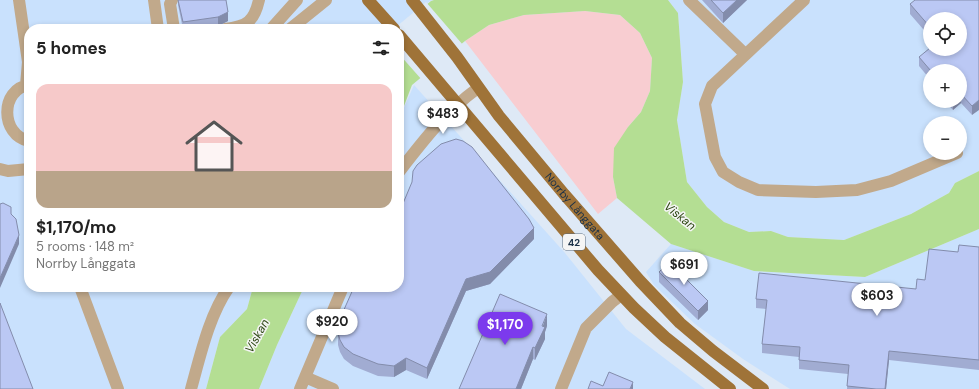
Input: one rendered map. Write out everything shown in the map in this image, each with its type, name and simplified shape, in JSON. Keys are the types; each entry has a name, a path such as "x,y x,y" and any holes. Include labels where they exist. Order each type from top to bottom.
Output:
{"main road":[{"path":"368,0 389,24"},
{"name":"Norrby Långgata","path":"412,0 457,57 478,88 564,194 662,305 713,351 763,389"},
{"name":"42","path":"404,41 598,270 665,337 730,389"}],"street":[{"path":"20,0 24,31"},
{"path":"154,0 157,24"},
{"path":"172,0 170,4 173,24"},
{"path":"246,24 254,18 259,0"},
{"path":"275,24 297,0"},
{"path":"296,24 326,0"},
{"path":"689,0 746,54"},
{"path":"804,0 712,86 705,104 715,157 723,172 739,182 758,190 816,192 857,190 891,181 940,160"},
{"path":"24,87 14,92 3,103 6,122 11,131 18,137 24,139"},
{"path":"404,166 433,128 457,103 478,88"},
{"path":"0,169 8,171 24,169"},
{"path":"82,292 118,389"},
{"path":"191,389 208,333 226,292"},
{"path":"300,389 341,292"},
{"path":"561,389 586,328 612,302 622,295"},
{"path":"305,377 332,389"}],"shaded area":[{"path":"0,0 434,0 430,1 403,24 24,24 24,292 252,292 247,309 220,337 206,389 0,389"},
{"path":"668,0 979,0 979,171 955,183 949,193 911,214 844,240 788,237 771,231 749,232 724,222 707,207 687,182 677,120 683,82 678,13"},
{"path":"585,11 620,15 640,33 652,58 650,91 641,112 628,127 613,177 617,198 598,214 465,41 489,25 524,15"},
{"path":"414,85 565,253 626,329 705,389 259,389 277,345 302,292 404,292 404,108"},
{"path":"979,229 979,389 790,389 743,359 695,324 654,285 646,272 671,244 754,271 865,277"}],"water":[{"name":"Viskan","path":"668,0 678,13 683,82 677,120 687,182 707,207 724,222 749,232 771,231 788,237 844,240 911,214 949,193 955,183 979,171 979,229 865,277 754,271 671,244 617,198 613,177 614,148 628,127 641,112 650,91 652,58 640,33 620,15 585,11 524,15 489,25 465,41 412,85 404,106 403,24 431,1"},
{"name":"Viskan","path":"252,292 302,292 277,345 259,389 206,389 220,337 247,309"}],"pier":[{"path":"426,2 463,45 422,80 404,60 404,24 400,24"}],"building":[{"path":"178,0 226,0 228,12 218,17 183,22"},
{"path":"711,0 737,0 723,13"},
{"path":"915,0 979,0 979,100 972,106 967,101 967,64 925,64 919,57 923,54 923,56 967,56 967,12 923,12 923,19 910,4"},
{"path":"456,139 463,141 472,147 529,219 534,228 490,272 466,279 427,368 406,358 394,366 378,364 353,354 344,347 338,333 339,321 352,292 404,292 404,201 412,182 413,171 417,165 441,144"},
{"path":"3,203 11,207 11,214 16,219 19,235 0,278 0,204"},
{"path":"959,245 979,247 979,360 889,351 885,389 876,389 847,386 849,365 799,360 800,347 762,344 767,300 756,299 759,273 916,289 917,279 925,280 929,249 958,252"},
{"path":"669,262 708,301 698,311 659,272"},
{"path":"500,294 547,314 542,326 545,327 535,348 533,347 516,389 459,389"},
{"path":"0,303 33,389 0,389"},
{"path":"609,372 633,382 630,389 588,389 591,381 603,386"}]}
